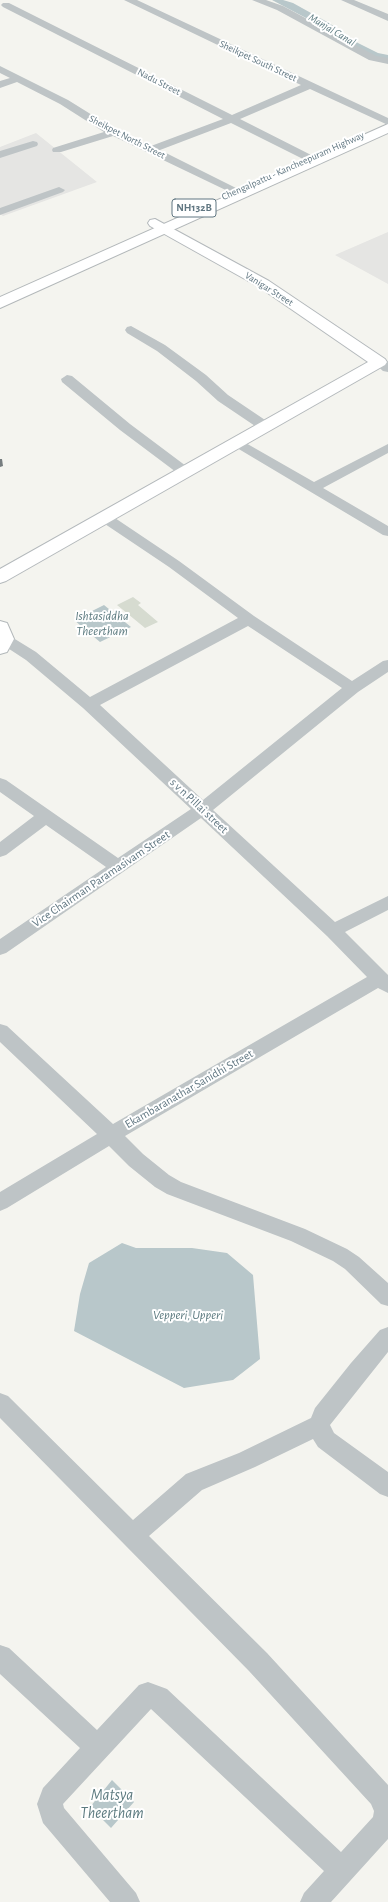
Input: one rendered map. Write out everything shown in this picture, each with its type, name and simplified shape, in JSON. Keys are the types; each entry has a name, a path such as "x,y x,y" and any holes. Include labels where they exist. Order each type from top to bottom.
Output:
{"main road":[{"name":"Chengalpattu - Kancheepuram Highway","path":"0,293 234,191 314,160 388,123"},
{"path":"0,303 159,225 388,128"},
{"name":"Vanigar Street","path":"159,225 264,284 383,365"},
{"path":"0,577 266,426 383,365"}],"street":[{"name":"Sheikpet South Street","path":"129,0 388,123"},
{"path":"257,0 280,8 372,58 388,61"},
{"path":"346,0 388,18"},
{"name":"Nadu Street","path":"7,4 314,160"},
{"name":"Sheikpet North Street","path":"0,69 19,78 114,132 234,191"},
{"path":"0,85 19,78"},
{"path":"151,150 232,119 310,85"},
{"path":"57,150 114,132"},
{"path":"0,156 33,144"},
{"path":"0,212 59,190"},
{"path":"131,330 161,348 201,378 222,398 266,426"},
{"path":"66,379 125,427 186,472"},
{"path":"238,442 388,532"},
{"path":"314,487 388,448"},
{"path":"104,517 174,564 249,619 352,688"},
{"path":"89,704 249,619"},
{"name":"s v n Pillai street","path":"1,641 31,656 89,704 333,931 384,982"},
{"name":"Vice Chairman Paramasivam Street","path":"0,948 203,809 352,688 388,665"},
{"path":"0,784 118,867"},
{"path":"0,851 46,816"},
{"path":"333,931 388,902"},
{"name":"Ekambaranathar Sanidhi Street","path":"0,1202 111,1135 384,982"},
{"path":"0,1031 136,1160 162,1181 174,1188 234,1212 298,1235 340,1255 352,1263 388,1297"},
{"path":"132,1536 194,1482 247,1460 319,1425 324,1415 350,1381 388,1337"},
{"path":"0,1403 258,1662 380,1795 387,1810 384,1824 313,1902"},
{"path":"319,1425 321,1433 326,1440 388,1486"},
{"path":"0,1657 97,1747"},
{"path":"127,1902 52,1814 52,1797 148,1694 158,1698 342,1870"}],"shaded area":[{"path":"36,133 97,182 3,216 0,214 0,147"},
{"path":"388,232 388,284 335,255"},
{"path":"133,597 141,603 138,605 158,622 145,628 117,605"}],"water":[{"name":"Ishtasiddha Theertham","path":"104,605 131,627 100,642 74,620"},
{"name":"Vepperi, Upperi","path":"122,1243 136,1248 192,1248 227,1253 253,1275 260,1359 233,1380 184,1388 74,1331 80,1294 89,1263"},
{"name":"Matsya Theertham","path":"112,1780 134,1802 111,1828 90,1807"}],"waterway":[{"name":"Manjal Canal","path":"276,0 290,5 326,25 355,45 376,55 388,57"}]}
